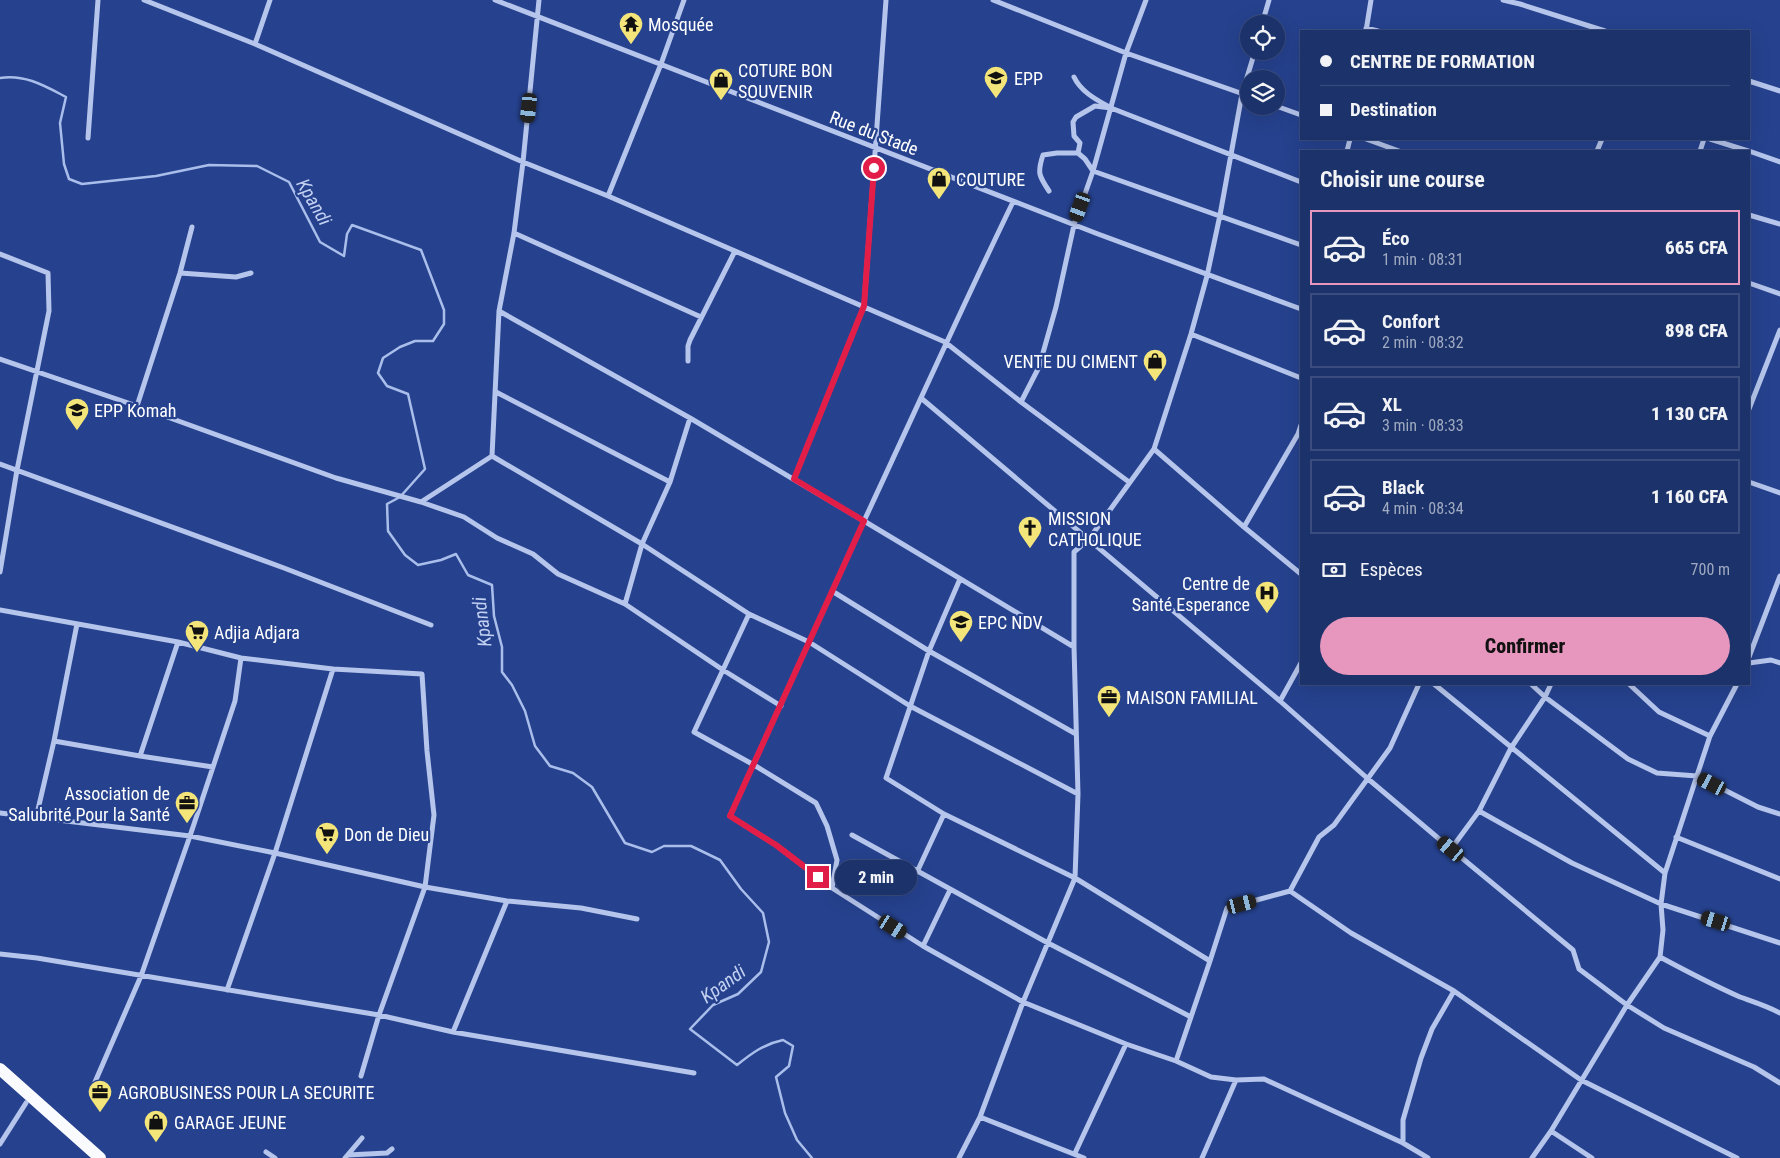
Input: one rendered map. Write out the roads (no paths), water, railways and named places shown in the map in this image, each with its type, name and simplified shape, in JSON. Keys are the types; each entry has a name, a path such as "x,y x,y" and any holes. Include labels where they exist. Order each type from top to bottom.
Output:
{"main road":[{"path":"0,1069 100,1158"}],"street":[{"path":"88,138 98,0"},
{"path":"144,0 254,44 523,162 608,196 945,342 1021,402 1129,482"},
{"path":"254,44 270,0"},
{"name":"Rue du Stade","path":"495,0 1013,202 1207,276 1300,309"},
{"path":"492,456 499,311 514,233 539,0"},
{"path":"608,196 661,64 684,0"},
{"path":"794,479 864,306 886,0"},
{"path":"992,0 1126,53 1240,93"},
{"path":"1021,402 1039,367 1056,307 1074,225 1094,171 1126,53 1146,0"},
{"path":"1265,15 1269,0"},
{"path":"1366,30 1370,0"},
{"path":"1503,0 1602,30"},
{"path":"1074,77 1078,85 1091,96 1111,108 1300,182"},
{"path":"1750,81 1780,91"},
{"path":"959,1158 980,1117 1023,1002 1075,878 1078,794 1074,647 1074,552 1089,539 1154,448 1191,334 1207,276 1240,105"},
{"path":"1078,153 1080,143 1074,136 1073,122 1076,117 1095,106 1111,108"},
{"path":"1285,109 1300,115"},
{"path":"1369,140 1396,150"},
{"path":"1713,140 1746,150"},
{"path":"1750,151 1780,162"},
{"path":"1049,191 1039,177 1039,167 1043,155 1057,152 1078,153 1094,171 1300,245"},
{"path":"1013,202 945,342 922,398 730,816 776,845 832,888 923,946 1023,1002 1211,1076 1236,1080 1264,1079 1403,1143 1428,1158"},
{"path":"1750,215 1780,224"},
{"path":"137,406 180,273 192,227"},
{"path":"514,233 701,317"},
{"path":"688,360 688,346 735,251"},
{"path":"0,254 48,273 50,311 17,470 0,572"},
{"path":"180,273 206,276 236,276 251,273"},
{"path":"1750,283 1780,294"},
{"path":"499,311 690,418 1074,647"},
{"path":"1750,406 1780,330"},
{"path":"1191,334 1300,378"},
{"path":"0,359 336,478 421,502 464,517 497,538 533,554 558,574 625,604 723,670 781,706"},
{"path":"496,392 670,482"},
{"path":"922,398 1280,701 1451,849 1573,950 1579,969 1626,1005 1664,1028 1754,1067 1780,1083"},
{"path":"625,604 642,544 670,482 690,418"},
{"path":"1244,527 1300,435"},
{"path":"1154,448 1300,573"},
{"path":"421,502 492,456"},
{"path":"492,456 642,544 749,614 809,642 910,706 1078,794"},
{"path":"0,464 284,568 431,625"},
{"path":"1750,482 1780,493"},
{"path":"1750,654 1780,576"},
{"path":"960,579 929,651 886,778 944,814 1075,878 1210,961"},
{"path":"832,591 929,651 1076,734"},
{"path":"1773,594 1780,596"},
{"path":"0,610 178,642 241,658 333,669 422,674 427,751 434,815 426,887 379,1015 361,1076"},
{"path":"749,614 694,732 754,765 816,803 827,826 837,860 832,888"},
{"path":"36,818 54,741 76,624"},
{"path":"140,756 178,642"},
{"path":"95,1082 141,976 190,836 235,702 241,658"},
{"path":"1750,663 1771,660 1780,663"},
{"path":"1280,701 1300,665"},
{"path":"227,990 275,853 333,669"},
{"path":"1176,1061 1226,908 1290,891 1319,837 1334,825 1390,748 1419,685"},
{"path":"1435,685 1665,873"},
{"path":"1532,685 1628,759 1657,773 1697,776 1758,807 1780,814"},
{"path":"1451,849 1479,811 1510,748 1550,685"},
{"path":"1630,685 1660,712 1710,736"},
{"path":"1532,1158 1551,1131 1626,1005 1660,957 1663,930 1661,904 1665,873 1710,736 1737,685"},
{"path":"54,741 213,767"},
{"path":"1479,811 1572,863 1661,904 1780,943"},
{"path":"0,813 190,836 426,887 507,901 581,908 637,919"},
{"path":"917,872 944,814"},
{"path":"852,835 1048,943 1191,1017"},
{"path":"1676,837 1780,879"},
{"path":"923,946 950,890"},
{"path":"1290,891 1351,933 1454,990 1581,1080 1737,1158"},
{"path":"453,1032 507,901"},
{"path":"0,954 37,958 379,1015 453,1032 694,1073"},
{"path":"1660,957 1702,980 1780,1013"},
{"path":"1403,1143 1403,1120 1421,1058 1432,1029 1454,990"},
{"path":"1075,1153 1126,1044"},
{"path":"1202,1158 1236,1080"},
{"path":"0,1144 26,1103"},
{"path":"980,1117 1084,1158"},
{"path":"1551,1131 1592,1158"},
{"path":"347,1157 362,1138"},
{"path":"347,1157 386,1153 392,1149"},
{"path":"266,1152 275,1158"}],"waterway":[{"name":"Kpandi","path":"0,78 26,79 66,97 60,123 64,164 69,179 82,184 156,176 209,165 257,166 289,182 320,242 344,256 347,234 352,225 421,250 444,310 444,324 433,341 415,341 400,347 383,358 378,373 387,386 408,394 425,469 400,497 387,504 388,531 405,555 418,565 441,560 456,554 468,575 492,585 494,616 502,647 502,672 512,685 525,711 535,746 550,766 573,773 592,787 625,843 652,852 664,846 691,846 720,860 741,889 763,913 769,942 761,972 738,994 713,1005 690,1029 737,1065 770,1044 783,1040 793,1046 789,1066 776,1077 785,1113 797,1140 812,1158"}],"place":[{"name":"Mosquée","path":"631,45"},
{"name":"EPP","path":"996,99"},
{"name":"COTURE BON SOUVENIR","path":"721,101"},
{"name":"COUTURE","path":"939,200"},
{"name":"VENTE DU CIMENT","path":"1155,382"},
{"name":"EPP Komah","path":"77,431"},
{"name":"MISSION CATHOLIQUE","path":"1030,549"},
{"name":"Centre de Santé Esperance","path":"1267,614"},
{"name":"EPC NDV","path":"961,643"},
{"name":"Adjia Adjara","path":"197,653"},
{"name":"MAISON FAMILIAL","path":"1109,718"},
{"name":"Association de Salubrité Pour la Santé","path":"187,824"},
{"name":"Don de Dieu","path":"327,855"},
{"name":"AGROBUSINESS POUR LA SECURITE","path":"100,1113"},
{"name":"GARAGE JEUNE","path":"156,1143"}]}
